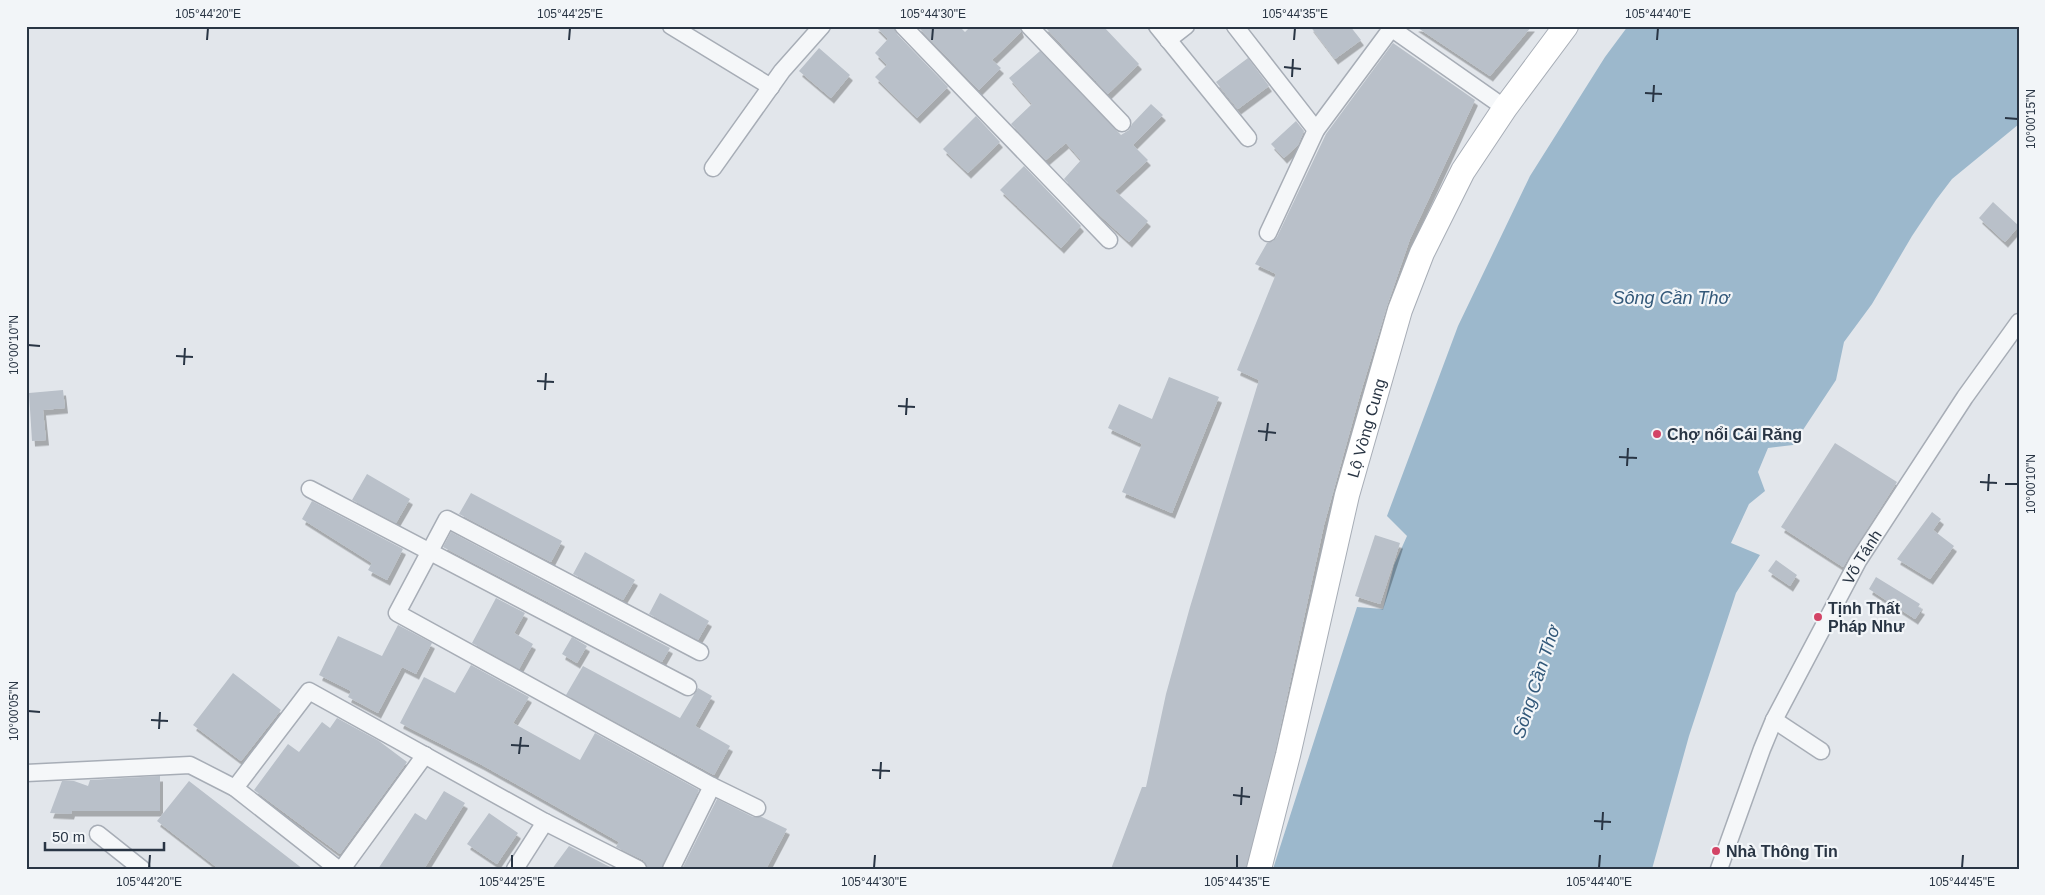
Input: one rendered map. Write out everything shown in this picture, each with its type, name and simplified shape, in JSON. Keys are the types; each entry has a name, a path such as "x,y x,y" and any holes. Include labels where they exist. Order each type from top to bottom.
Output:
{"main road":[{"name":"Lộ Vòng Cung","path":"1260,869 1346,495 1400,310 1422,253 1463,172 1505,108 1566,26"}],"street":[{"path":"671,26 770,87"},
{"path":"713,168 782,71 822,26"},
{"path":"903,26 1109,240"},
{"path":"1029,26 1122,123"},
{"path":"1157,26 1248,138"},
{"path":"1168,40 1186,26"},
{"path":"1235,26 1316,130"},
{"path":"1268,233 1316,130 1390,28 1505,108"},
{"name":"Võ Tánh","path":"1719,869 1774,720 1858,562 1966,397 2019,322"},
{"path":"310,488 688,687"},
{"path":"700,652 447,519 397,613 712,786 757,808"},
{"path":"236,788 309,692 545,822 638,869"},
{"path":"1774,720 1821,751"},
{"path":"26,773 190,765 236,788 340,869 426,755"},
{"path":"671,869 712,786"},
{"path":"515,869 545,822"},
{"path":"98,834 142,869"}],"water":[{"name":"Sông Cần Thơ","path":"1628,26 2019,26 2019,124 1952,179 1912,236 1872,304 1844,342 1836,380 1793,445 1768,448 1758,472 1765,491 1749,504 1731,543 1760,555 1736,593 1689,736 1652,869 1273,869 1357,607 1383,609 1394,565 1407,536 1387,516 1458,326 1530,176 1605,57"}],"building":[{"path":"875,26 893,26 896,33 948,87 917,118 875,77 887,65 875,53 888,39"},
{"path":"917,26 959,26 965,32 971,26 1019,26 1021,32 992,60 1001,68 979,90"},
{"path":"1044,26 1103,26 1139,64 1108,94"},
{"path":"1310,26 1350,26 1361,40 1335,59"},
{"path":"1415,26 1532,26 1490,76"},
{"path":"1393,43 1475,100 1410,239 1360,395 1324,525 1275,752 1246,869 1111,869 1142,787 1146,787 1166,694 1190,607 1259,380 1237,370 1276,274 1255,264 1267,243 1277,237 1326,134"},
{"path":"819,48 850,75 831,98 799,71"},
{"path":"1040,51 1121,135 1129,130 1132,124 1151,104 1163,115 1133,145 1148,160 1115,191 1148,221 1129,242 1064,179 1081,160 1066,143 1046,160 1011,124 1032,104 1009,78"},
{"path":"1248,58 1269,86 1238,109 1216,82"},
{"path":"976,116 1000,142 968,173 943,149"},
{"path":"1296,121 1304,131 1298,145 1284,158 1271,144"},
{"path":"1024,166 1081,226 1061,248 1000,190"},
{"path":"1993,202 2019,226 2005,242 1979,218"},
{"path":"1169,377 1219,397 1172,513 1122,492 1142,444 1108,428 1119,404 1152,419"},
{"path":"63,390 65,408 43,410 46,440 32,441 29,393"},
{"path":"1835,443 1897,482 1843,567 1781,527"},
{"path":"367,474 410,499 396,523 352,500"},
{"path":"471,493 562,541 551,562 459,514"},
{"path":"312,501 403,549 387,580 368,570 372,563 302,519"},
{"path":"1932,512 1941,519 1933,530 1954,546 1930,579 1897,559"},
{"path":"451,532 670,648 662,662 443,547"},
{"path":"1375,535 1400,543 1380,604 1355,596"},
{"path":"585,552 635,580 623,600 573,574"},
{"path":"1776,560 1797,575 1790,586 1768,571"},
{"path":"1876,577 1920,604 1918,607 1922,609 1915,619 1869,589"},
{"path":"660,593 709,621 698,640 649,614"},
{"path":"496,598 525,613 514,633 533,644 519,669 472,643"},
{"path":"398,625 432,643 416,674 402,667 378,713 348,697 351,691 319,675 338,636 382,656"},
{"path":"572,637 587,646 577,663 562,654"},
{"path":"471,665 529,697 513,723 580,760 595,733 699,790 661,869 648,869 643,860 616,847 619,842 482,765 400,723 424,677 455,693"},
{"path":"583,666 680,718 698,688 712,696 695,726 730,746 714,775 566,695"},
{"path":"233,673 281,710 241,761 193,725"},
{"path":"337,718 379,741 407,762 340,854 254,790 288,744 299,752 322,722 330,728"},
{"path":"160,776 160,811 72,811 71,814 50,813 62,781 74,781 88,786 90,780"},
{"path":"189,781 303,869 219,869 157,821"},
{"path":"444,791 465,803 424,869 378,869 415,813 426,820"},
{"path":"717,799 753,817 762,817 787,829 766,869 682,869"},
{"path":"489,813 518,833 497,864 467,844"},
{"path":"569,846 606,865 615,869 552,869"}],"place":[{"name":"Chợ nổi Cái Răng","path":"1657,434"},
{"name":"Tịnh Thất Pháp Như","path":"1818,617"},
{"name":"Nhà Thông Tin","path":"1716,851"}]}
